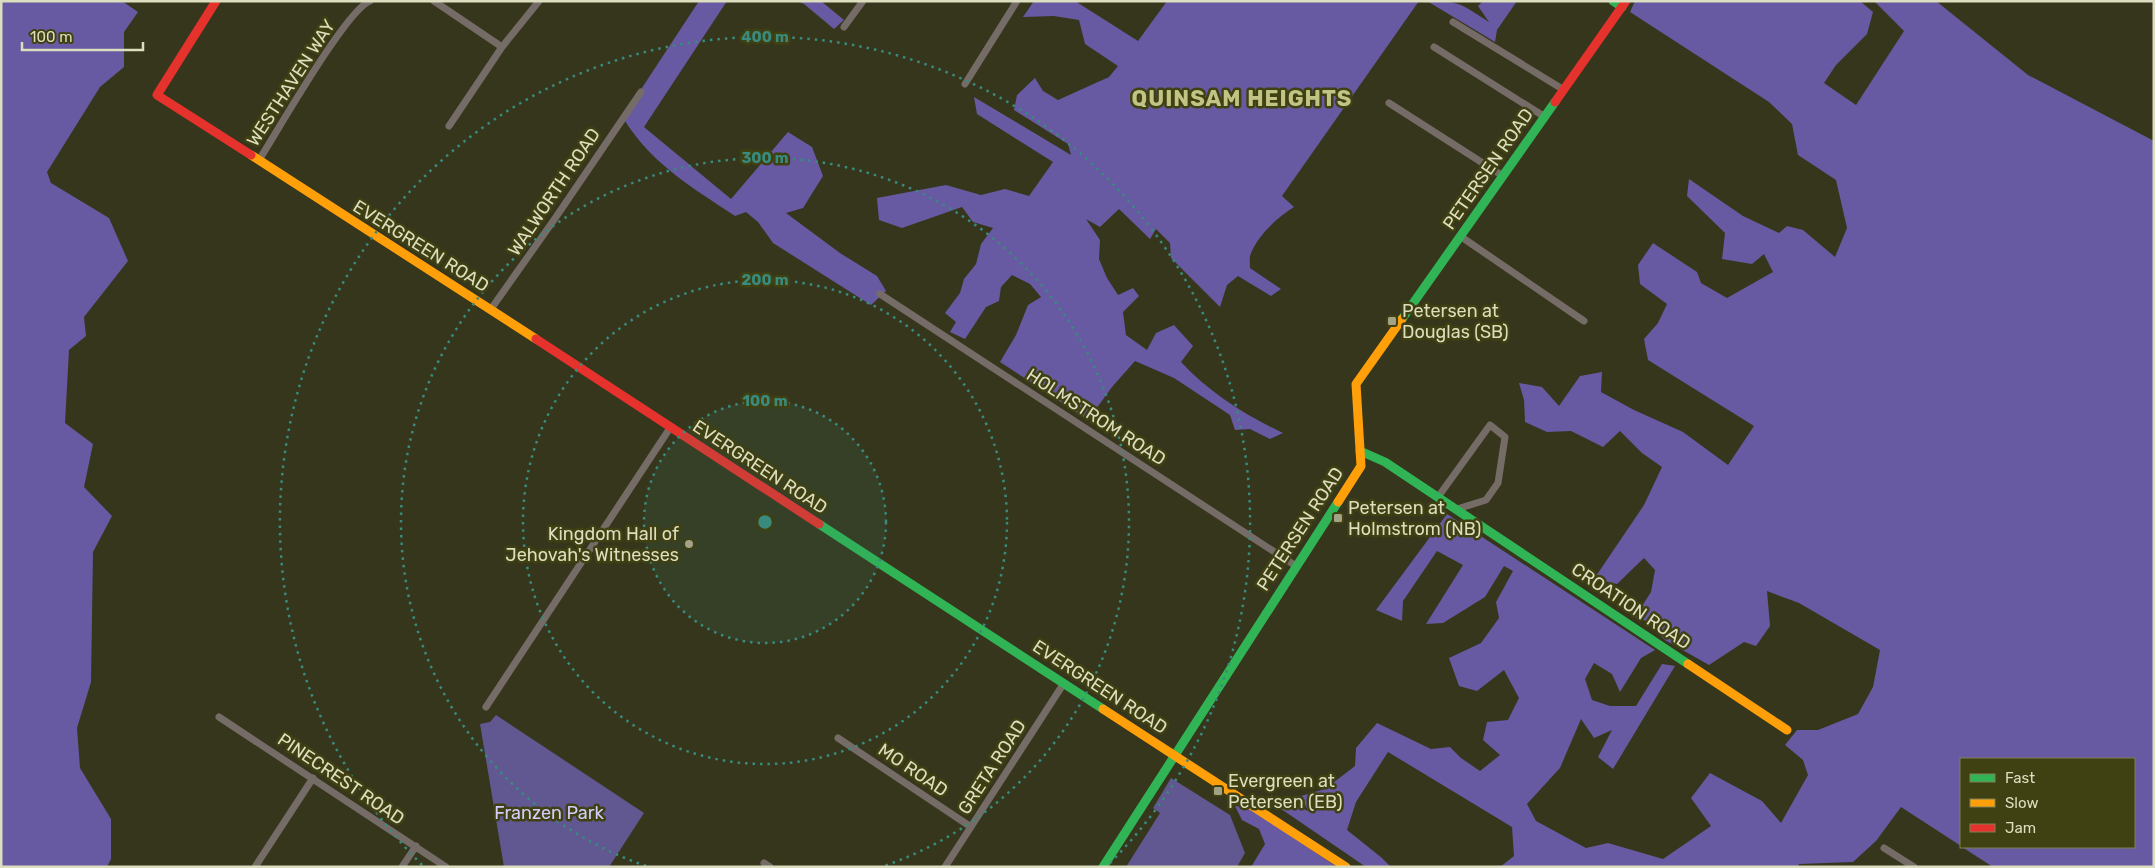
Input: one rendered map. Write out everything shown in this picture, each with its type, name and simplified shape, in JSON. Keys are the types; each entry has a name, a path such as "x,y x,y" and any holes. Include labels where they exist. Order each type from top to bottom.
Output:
{"street":[{"name":"EVERGREEN ROAD","path":"216,1 157,95 491,309 670,428 1346,867"},
{"name":"WESTHAVEN WAY","path":"259,160 345,24 365,3 370,1"},
{"path":"434,1 502,47"},
{"path":"449,126 502,47 539,1"},
{"path":"844,27 863,1"},
{"path":"965,84 1017,1"},
{"path":"1613,1 1624,4"},
{"name":"PETERSEN ROAD","path":"1103,867 1361,466 1356,384 1624,4"},
{"path":"1453,22 1564,90"},
{"path":"1434,47 1545,117"},
{"name":"WALWORTH ROAD","path":"491,309 641,92"},
{"path":"1389,103 1504,176"},
{"path":"1460,236 1584,321"},
{"name":"HOLMSTROM ROAD","path":"880,294 1296,566"},
{"path":"1438,496 1490,425 1505,437 1498,483 1486,500 1457,509"},
{"path":"486,707 670,428"},
{"name":"CROATION ROAD","path":"1360,452 1385,462 1438,496 1787,730"},
{"name":"GRETA ROAD","path":"945,867 1064,683"},
{"name":"PINECREST ROAD","path":"219,717 446,867"},
{"name":"MO ROAD","path":"838,738 971,827"},
{"path":"255,867 312,778"},
{"path":"402,867 416,846"},
{"path":"1884,848 1914,867"}],"green space":[{"name":"Franzen Park","path":"496,715 644,813 609,867 504,867 480,724 490,722"},
{"path":"1171,778 1230,815 1245,853 1237,867 1126,867 1160,813 1153,808"}],"shaded area":[{"path":"1,1 122,1 138,12 124,32 124,67 100,87 47,172 51,183 109,218 128,261 84,317 86,336 69,350 65,423 93,444 84,487 112,516 93,552 91,682 77,728 80,768 111,819 111,859 107,867 1,867"},
{"path":"699,1 727,1 644,127 731,199 788,132 812,147 823,176 803,208 786,213 840,253 877,276 886,291 871,305 773,243 758,222 746,212 735,216 704,196 661,163 636,137 625,121 638,94"},
{"path":"797,1 821,1 844,20 834,29 804,4"},
{"path":"1034,1 1075,1 1138,41 1167,1 1419,1 1282,196 1294,207 1270,227 1254,246 1250,256 1250,268 1281,289 1271,296 1238,276 1227,285 1220,307 1171,258 1170,243 1156,229 1150,239 1119,209 1100,227 1086,219 1100,240 1099,259 1107,278 1118,295 1133,288 1139,296 1123,312 1126,335 1147,350 1156,333 1174,325 1193,346 1181,362 1192,373 1229,402 1255,419 1283,433 1270,439 1250,429 1235,430 1230,415 1174,378 1135,361 1112,387 1088,420 1000,362 1016,335 1028,305 1041,297 1030,284 1012,275 1001,287 999,301 986,307 965,339 950,332 956,322 945,313 960,293 964,279 976,264 981,244 993,228 973,222 962,207 902,228 879,220 877,198 946,185 981,195 1005,189 1029,196 1053,162 977,114 974,97 1071,155 1068,144 1014,110 1017,95 1035,78 1043,91 1058,100 1109,77 1118,66 1085,44 1079,20 1054,16 1023,17"},
{"path":"1427,1 1460,5 1489,22 1478,6 1483,1 1517,1 1497,30 1495,42"},
{"path":"1635,1 1860,1 1873,12 1867,34 1836,65 1824,83 1856,105 1904,31 1874,1 1936,1 2028,75 2154,141 2154,867 1993,867 1964,848 2135,848 2135,758 1960,758 1960,845 1901,807 1876,841 1853,862 1799,864 1798,867 1500,867 1514,856 1512,827 1388,752 1356,802 1347,830 1391,867 1366,867 1271,802 1271,795 1308,811 1301,796 1325,789 1355,766 1356,748 1377,723 1431,749 1450,747 1461,758 1480,771 1500,755 1483,740 1487,722 1508,720 1519,698 1504,670 1477,691 1459,686 1449,658 1481,643 1499,618 1496,602 1513,571 1504,566 1485,597 1443,623 1426,624 1463,565 1437,551 1403,601 1402,621 1376,610 1447,514 1655,650 1641,658 1620,692 1612,674 1594,663 1585,679 1592,700 1610,706 1636,706 1662,664 1675,666 1613,769 1598,757 1612,730 1594,738 1581,719 1560,768 1527,804 1536,821 1586,848 1608,843 1663,859 1711,826 1691,798 1710,773 1762,801 1781,823 1808,775 1803,760 1785,745 1797,730 1818,730 1858,714 1873,687 1880,650 1799,603 1767,591 1770,626 1756,646 1744,642 1709,665 1665,640 1646,621 1635,617 1651,592 1655,570 1644,558 1617,584 1594,579 1644,505 1662,467 1642,453 1620,431 1603,447 1571,431 1547,432 1525,422 1524,400 1519,383 1542,387 1559,406 1580,376 1602,372 1601,392 1634,410 1683,432 1728,465 1754,426 1648,360 1644,339 1658,323 1667,304 1640,284 1638,265 1653,243 1697,272 1701,283 1727,298 1773,272 1764,254 1752,264 1722,259 1725,233 1687,196 1689,179 1743,216 1779,233 1787,226 1803,230 1835,257 1847,228 1836,180 1798,155 1792,124 1769,102 1630,12"},
{"path":"1235,806 1249,808 1337,867 1251,867 1265,844 1259,829 1242,820"}],"traffic: fast":[{"path":"1613,1 1622,7"},
{"path":"1402,319 1555,102"},
{"path":"1360,451 1385,462 1688,664"},
{"path":"1103,867 1338,502"},
{"path":"819,524 1103,709"}],"traffic: slow":[{"path":"251,155 536,339"},
{"path":"1338,502 1361,466 1356,384 1402,319"},
{"path":"1688,664 1787,730"},
{"path":"1103,709 1346,867"}],"traffic: jam":[{"path":"216,1 157,95 251,155"},
{"path":"1555,102 1626,1"},
{"path":"536,339 819,524"}],"place":[{"name":"Petersen at Douglas (SB)","path":"1392,321"},
{"name":"Petersen at Holmstrom (NB)","path":"1338,518"},
{"name":"Kingdom Hall of Jehovah's Witnesses","path":"689,544"},
{"name":"Evergreen at Petersen (EB)","path":"1218,791"}],"district":[{"name":"QUINSAM HEIGHTS","path":"1242,98"}]}
